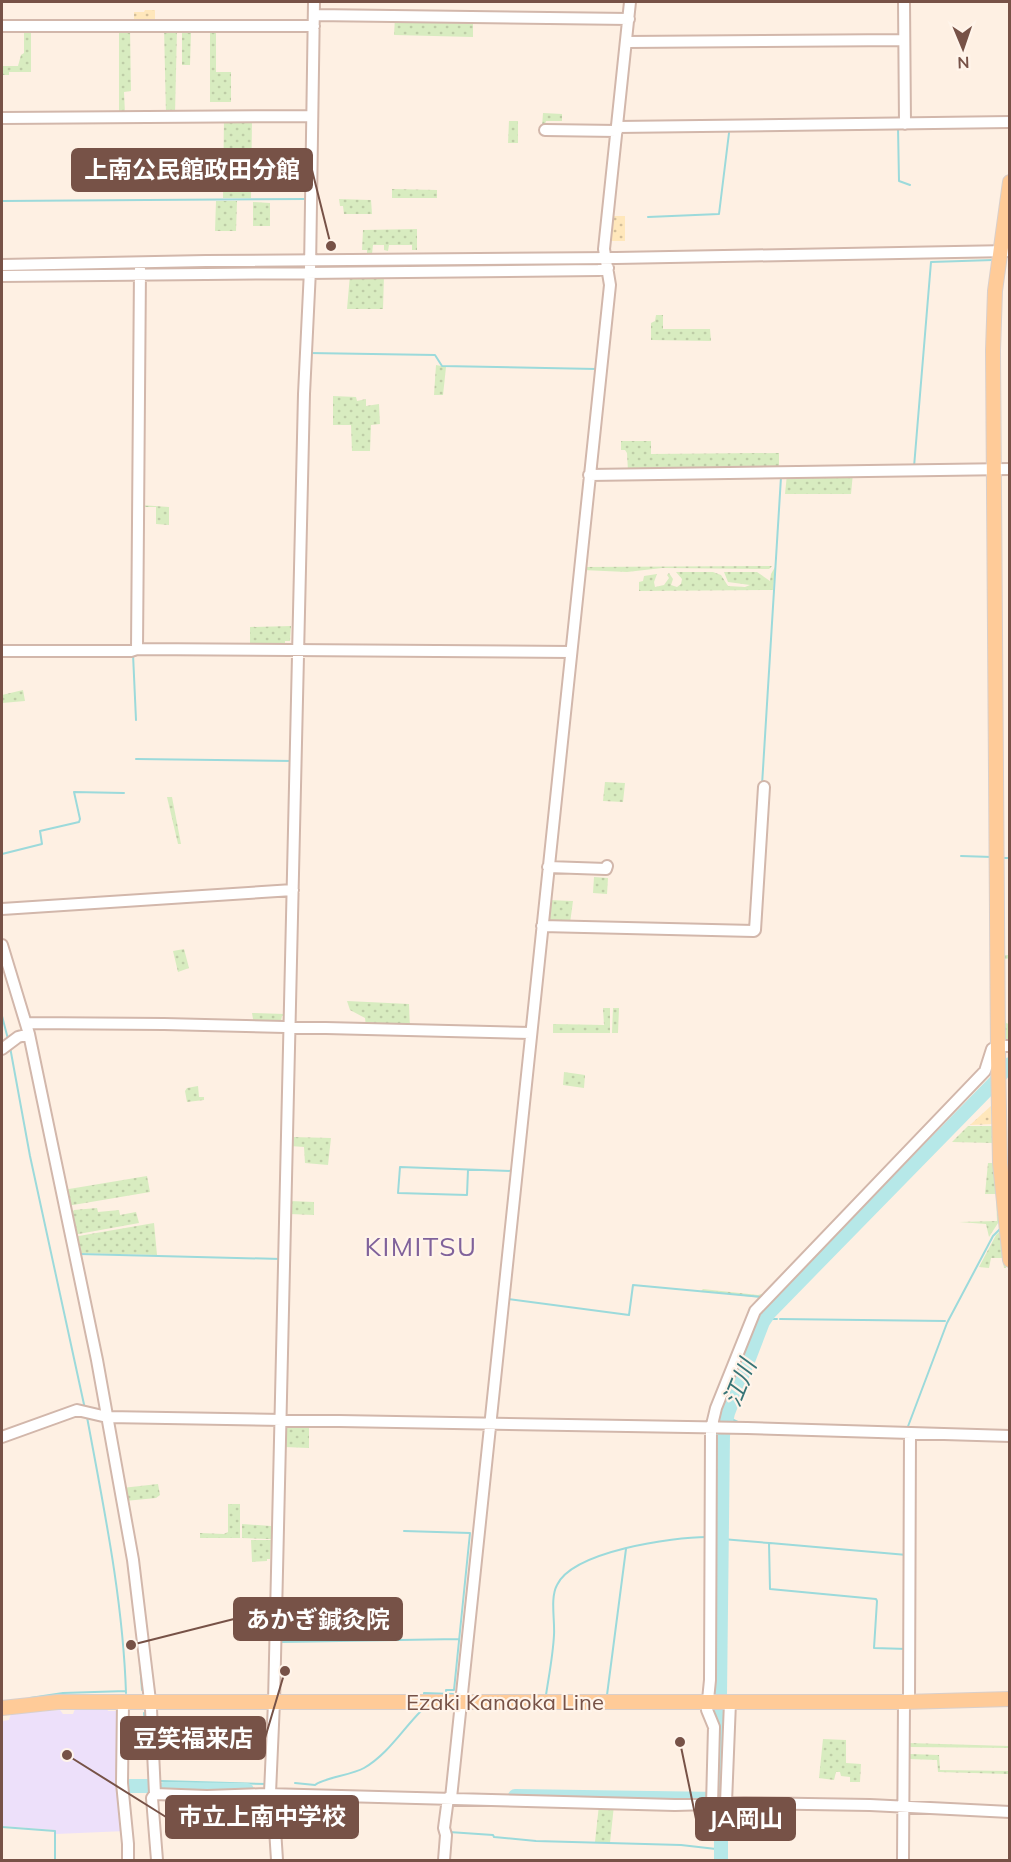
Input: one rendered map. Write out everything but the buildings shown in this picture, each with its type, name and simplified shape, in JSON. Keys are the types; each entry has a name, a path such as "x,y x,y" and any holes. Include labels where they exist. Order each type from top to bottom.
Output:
{"main road":[{"path":"1010,182 1004,257 993,315 1002,1049 999,1094 1000,1163 1010,1260"},
{"name":"Ezaki Kanaoka Line","path":"2,1708 58,1702 123,1701 906,1702 1010,1699"}],"street":[{"path":"278,1860 270,1792 274,1702 297,650 309,268 309,116 314,2"},
{"path":"614,130 627,42 624,2"},
{"path":"444,1860 446,1835 444,1828 451,1796 528,1033 542,926 569,652 610,285 599,264 604,249 625,19 630,2"},
{"path":"904,2 902,40 905,122"},
{"path":"2,26 625,19"},
{"path":"627,42 902,40"},
{"path":"2,118 309,116"},
{"path":"544,130 905,122 1010,122"},
{"path":"2,265 140,269 309,268 1004,257"},
{"path":"2,276 140,269"},
{"path":"137,649 140,269"},
{"path":"589,475 1010,470"},
{"path":"2,651 131,651 137,649 569,652"},
{"path":"542,926 754,932 765,787"},
{"path":"548,867 606,869 608,866"},
{"path":"2,909 291,890"},
{"path":"2,945 26,1023 26,1035 97,1360 133,1560 150,1702 155,1794 152,1798 157,1860"},
{"path":"26,1023 528,1033"},
{"path":"7,1045 26,1035"},
{"path":"712,1801 714,1727 707,1710 710,1680 716,1408 755,1311 985,1071 992,1049 1002,1049"},
{"path":"2,1437 77,1410 107,1417 1010,1436"},
{"path":"903,1860 910,1433"},
{"path":"123,1701 122,1783 128,1860"},
{"path":"726,1803 729,1702"},
{"path":"155,1794 270,1792 378,1798 451,1796 712,1801 1010,1812"}],"shaded area":[{"path":"107,1708 108,1711 122,1711 126,1831 56,1834 55,1830 2,1826 2,1721 9,1720 11,1714 60,1710 63,1714 73,1714 75,1709"}],"green space":[{"path":"395,17 473,19 473,37 394,35"},
{"path":"130,27 131,91 124,92 125,114 119,114 119,28"},
{"path":"164,27 177,28 175,114 166,114"},
{"path":"210,28 216,28 216,72 231,72 231,102 210,102"},
{"path":"24,29 31,29 31,72 9,72 9,75 2,75 2,66 18,66 21,55 24,53"},
{"path":"182,29 191,32 190,65 182,65"},
{"path":"543,113 562,114 562,121 546,121 544,128 542,127"},
{"path":"224,118 252,118 251,198 223,198"},
{"path":"509,121 518,121 518,143 508,143"},
{"path":"392,189 437,190 437,198 392,198"},
{"path":"339,199 371,200 372,214 344,214"},
{"path":"216,201 237,201 236,231 215,231"},
{"path":"253,202 270,203 270,226 253,226"},
{"path":"417,229 417,250 412,250 412,245 389,245 388,251 384,250 384,245 373,245 372,254 367,254 367,250 362,250 363,230"},
{"path":"350,275 384,275 383,309 347,309"},
{"path":"656,315 663,315 663,329 710,329 711,341 651,340 651,323 655,321"},
{"path":"436,365 446,367 443,395 434,395"},
{"path":"333,396 356,397 357,401 366,399 366,406 379,404 380,424 371,425 370,451 352,451 351,425 333,425"},
{"path":"621,441 651,441 651,454 779,453 779,469 628,471 627,453 621,450"},
{"path":"853,473 851,494 785,494 787,474"},
{"path":"140,505 169,507 169,525 156,524 156,507 140,507"},
{"path":"772,566 769,569 662,568 627,572 582,570 583,567"},
{"path":"775,567 773,590 639,591 639,582 643,581 644,576 657,574 655,587 664,585 669,578 667,575 669,573 673,579 671,585 677,587 681,584 682,579 676,572 713,572 721,575 728,586 745,587 750,585 728,582 724,572 757,572 770,581"},
{"path":"291,626 290,641 285,641 285,645 250,645 250,627"},
{"path":"23,690 25,701 2,703 2,695"},
{"path":"605,782 625,783 623,802 603,801"},
{"path":"167,797 172,797 181,844 178,844"},
{"path":"594,877 608,878 607,894 593,893"},
{"path":"548,900 573,901 570,923 545,923"},
{"path":"184,949 189,968 178,972 173,951"},
{"path":"1002,955 1009,955 1009,958 1003,960 1005,1019 1009,1024 1009,1042 1003,1041"},
{"path":"347,1001 409,1004 410,1029 366,1027 365,1018 350,1010"},
{"path":"603,1008 610,1008 610,1033 553,1033 553,1024 604,1025"},
{"path":"613,1008 619,1008 618,1033 612,1033"},
{"path":"252,1013 285,1014 285,1016 282,1016 280,1025 254,1025"},
{"path":"564,1072 585,1075 584,1088 563,1085"},
{"path":"198,1086 199,1097 204,1097 204,1100 187,1102 185,1091 187,1088"},
{"path":"968,1126 994,1126 994,1143 952,1142"},
{"path":"291,1137 331,1138 328,1165 305,1163 304,1147 290,1146"},
{"path":"988,1163 996,1163 1000,1220 989,1237 986,1224 959,1222 997,1221 996,1194 985,1194"},
{"path":"147,1176 150,1192 73,1205 69,1205 63,1190"},
{"path":"290,1201 314,1202 314,1215 290,1214"},
{"path":"97,1208 98,1212 119,1210 120,1215 136,1212 139,1223 73,1235 69,1215 74,1210"},
{"path":"154,1223 157,1255 77,1253 73,1237"},
{"path":"1002,1229 1006,1268 1004,1268 1002,1258 991,1258 989,1268 979,1267 996,1235"},
{"path":"703,1289 758,1295 768,1292 762,1298 701,1291"},
{"path":"286,1423 309,1424 309,1448 284,1447"},
{"path":"158,1484 160,1495 156,1498 125,1501 122,1488"},
{"path":"228,1504 240,1504 240,1538 200,1538 200,1533 224,1534 228,1532"},
{"path":"242,1524 271,1526 271,1539 242,1538"},
{"path":"251,1540 271,1540 270,1559 252,1562"},
{"path":"823,1739 846,1740 846,1763 861,1764 860,1782 850,1782 850,1777 841,1776 840,1772 836,1772 834,1780 819,1778"},
{"path":"908,1743 1009,1746 1009,1774 938,1772 937,1760 908,1759","holes":["910,1747 1008,1748 1008,1771 940,1770 939,1755 910,1754"]},
{"path":"599,1805 614,1805 610,1843 595,1842"}],"sand":[{"path":"155,10 155,22 134,22 134,12"},
{"path":"610,216 625,216 625,241 607,241"},
{"path":"992,1105 994,1124 970,1125"}],"waterway":[{"path":"898,127 899,181 910,185"},
{"path":"648,217 719,214 729,133"},
{"path":"2,201 306,199"},
{"path":"914,467 931,262 993,260"},
{"path":"309,353 435,355 442,366 596,369"},
{"path":"762,785 781,477"},
{"path":"133,654 136,720"},
{"path":"136,759 293,761"},
{"path":"2,854 42,844 40,831 79,822 74,792 124,793"},
{"path":"961,856 992,857"},
{"path":"1002,858 1010,858"},
{"path":"2,1016 8,1039"},
{"path":"10,1047 30,1156 85,1409"},
{"name":"江川","path":"721,1801 723,1435 728,1413 763,1322 769,1313 1010,1064"},
{"path":"31,1068 78,1294"},
{"path":"468,1170 467,1195 398,1193 400,1167 513,1171"},
{"path":"907,1429 947,1323 993,1236 1001,1228"},
{"path":"80,1254 281,1259"},
{"path":"508,1299 629,1315 633,1285 762,1297"},
{"name":"江川","path":"775,1298 784,1298"},
{"path":"766,1319 777,1319"},
{"path":"780,1319 945,1321"},
{"path":"90,1350 92,1362"},
{"path":"87,1417 117,1589 126,1693"},
{"path":"727,1417 740,1423"},
{"path":"404,1531 470,1533 454,1690 446,1690 446,1693"},
{"path":"546,1695 553,1642 555,1590 567,1573 582,1563 625,1548 671,1540 707,1537"},
{"name":"江川","path":"715,1537 722,1537"},
{"path":"722,1539 769,1543 770,1589 876,1599 874,1648 907,1649"},
{"path":"770,1543 907,1555"},
{"path":"607,1695 626,1549"},
{"path":"280,1642 459,1639"},
{"path":"140,1663 142,1690"},
{"path":"30,1698 63,1693 126,1691"},
{"path":"424,1697 424,1693 453,1694"},
{"path":"469,1695 702,1695"},
{"path":"712,1695 720,1695"},
{"path":"295,1783 315,1785 364,1768 388,1749 421,1709"},
{"path":"144,1713 149,1770"},
{"path":"149,1781 149,1794"},
{"path":"161,1781 267,1784"},
{"path":"127,1782 130,1786 128,1793"},
{"path":"130,1786 150,1786"},
{"path":"164,1789 247,1790"},
{"path":"515,1796 720,1799"},
{"name":"江川","path":"721,1807 721,1860"},
{"path":"2,1827 55,1831 55,1860"},
{"path":"449,1832 536,1841 681,1845 716,1849"}],"place":[{"name":"上南公民館政田分館","path":"331,246"},
{"name":"あかぎ鍼灸院","path":"131,1645"},
{"name":"豆笑福来店","path":"285,1671"},
{"name":"JA岡山","path":"680,1742"},
{"name":"市立上南中学校","path":"67,1755"}],"district":[{"name":"KIMITSU","path":"421,1247"}]}
